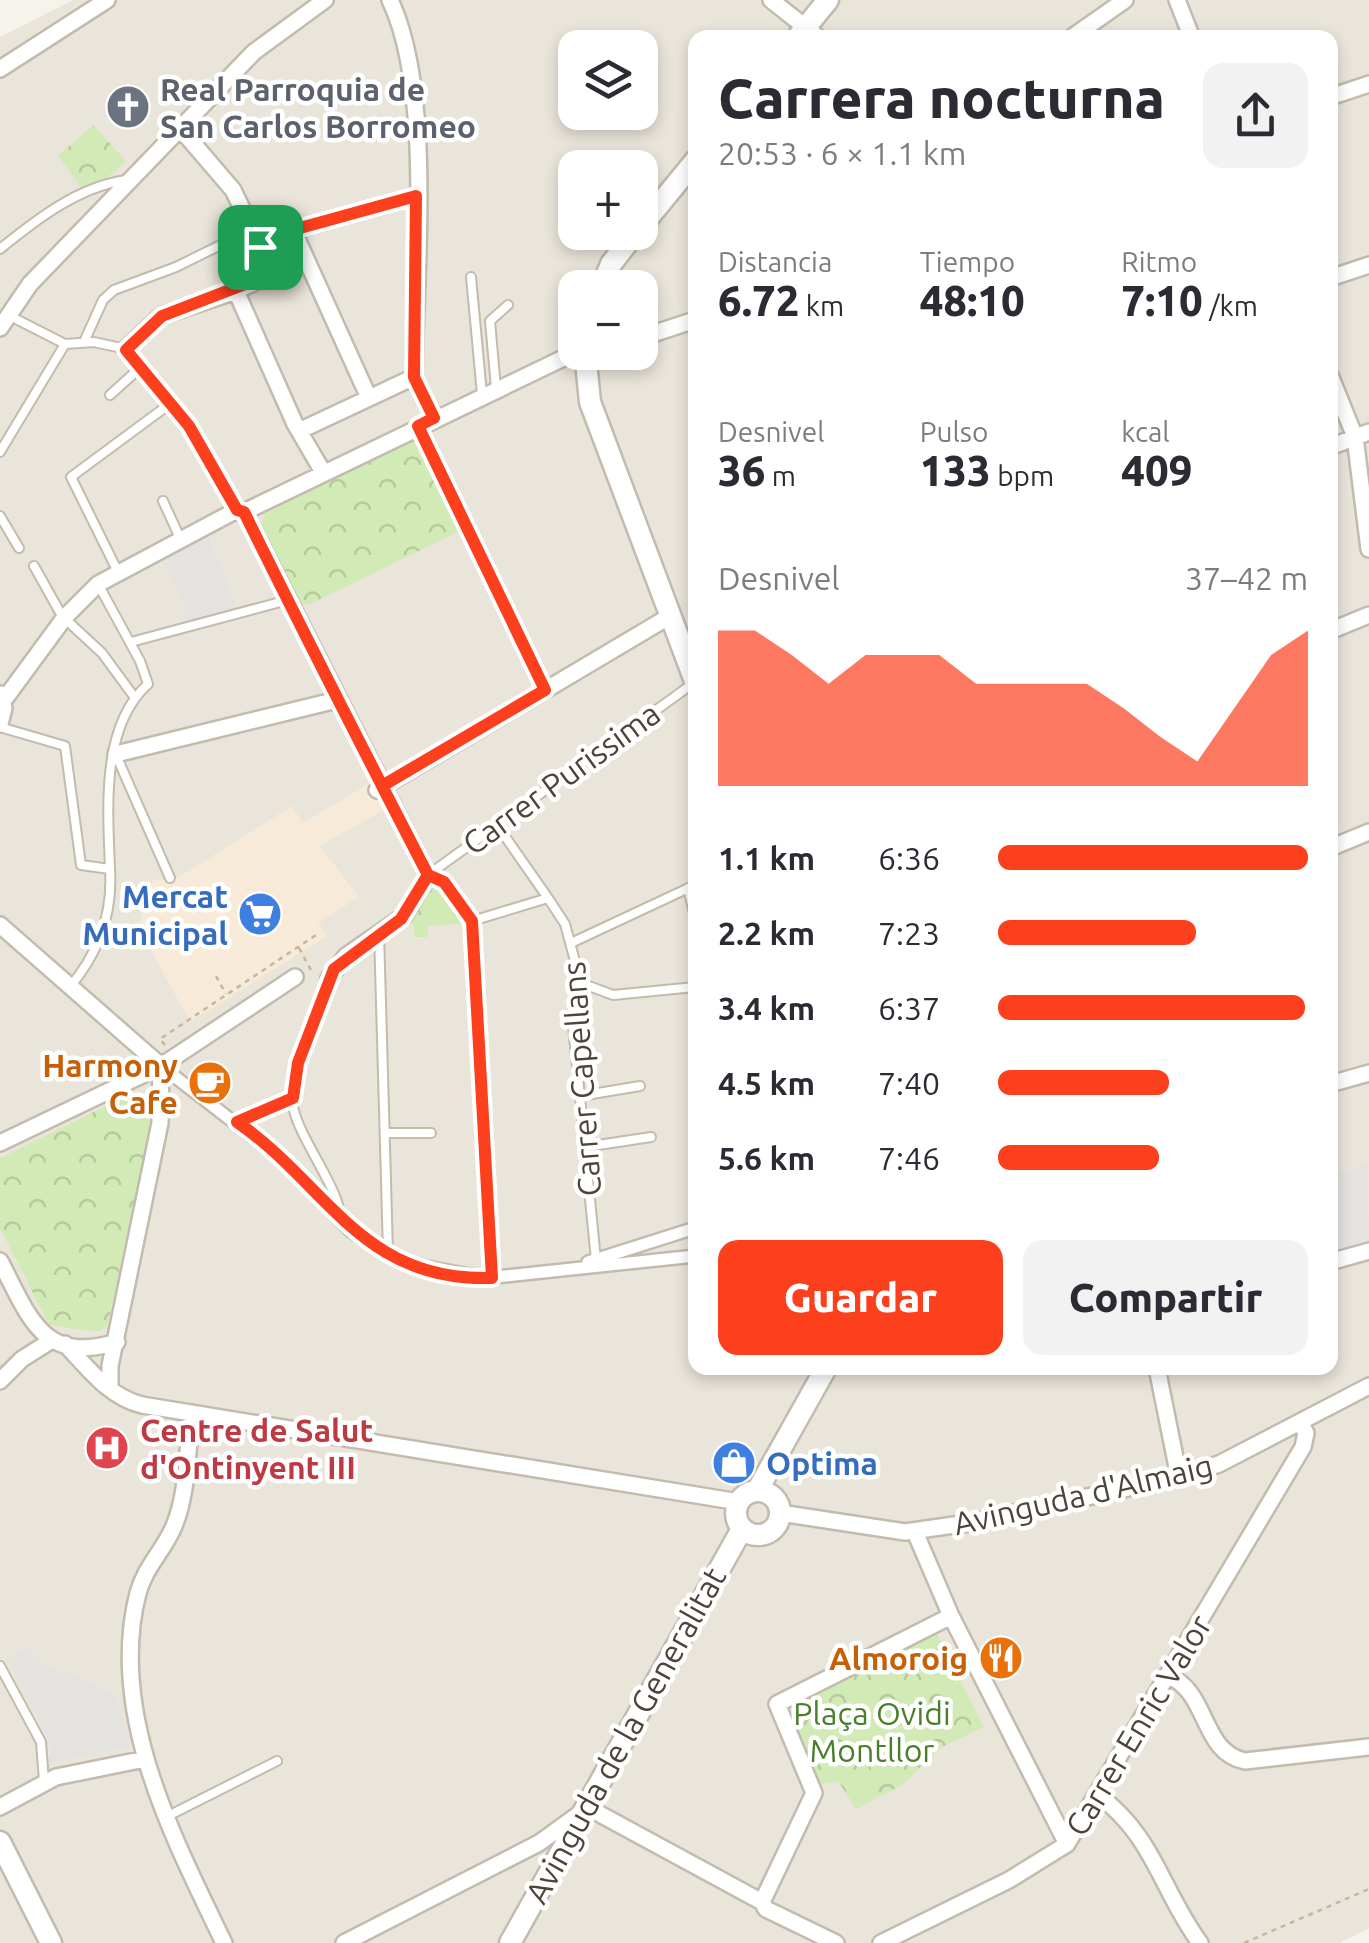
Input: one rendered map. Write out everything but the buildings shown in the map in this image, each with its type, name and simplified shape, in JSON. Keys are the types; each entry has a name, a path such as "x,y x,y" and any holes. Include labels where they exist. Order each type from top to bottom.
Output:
{"street":[{"path":"0,69 107,0"},
{"path":"4,322 30,284 126,180 262,44 326,0"},
{"path":"390,0 404,34 415,84 414,377 434,418"},
{"path":"771,0 803,30"},
{"path":"809,30 828,0"},
{"path":"1082,30 1125,0"},
{"path":"1177,0 1189,30"},
{"path":"1338,95 1369,84"},
{"path":"126,350 162,316 236,291 266,276 268,264 229,184 179,128"},
{"path":"658,206 688,169"},
{"path":"260,247 293,230 416,196"},
{"path":"293,230 369,398"},
{"path":"1338,275 1369,264"},
{"path":"236,291 323,472"},
{"path":"658,332 688,322"},
{"path":"0,725 2,696 65,617 98,584 180,540 558,360"},
{"path":"586,370 590,402 688,663"},
{"path":"301,430 414,377"},
{"path":"1338,390 1362,435 1369,549"},
{"path":"418,426 545,690"},
{"path":"1338,444 1362,435"},
{"path":"240,511 338,700 378,789 428,875 404,916 339,962 328,978"},
{"path":"1338,627 1369,615"},
{"path":"378,789 670,616"},
{"path":"116,754 338,700"},
{"path":"1338,845 1369,832"},
{"path":"0,925 69,988 167,1061 292,1168 339,1220 388,1256 405,1263 492,1278 688,1257"},
{"path":"0,1142 167,1061 295,977"},
{"path":"110,1388 167,1061"},
{"path":"1338,1082 1369,1073"},
{"path":"117,1087 141,1084 162,1097"},
{"path":"555,1271 688,1230"},
{"path":"1338,1260 1369,1251"},
{"path":"0,1262 33,1325 128,1402 748,1496 770,1494 780,1513 770,1532 755,1535 742,1528 736,1516 748,1496 822,1375"},
{"path":"0,1381 30,1353 57,1343 94,1346 116,1342"},
{"path":"1158,1375 1179,1477"},
{"name":"Avinguda d'Almaig","path":"780,1513 915,1532 1179,1477 1219,1464 1369,1386"},
{"path":"192,1413 176,1522 151,1560 135,1607 133,1667 145,1760 164,1818 224,1943"},
{"name":"Carrer Enric Valor","path":"881,1943 1009,1880 1067,1844 1303,1447 1306,1433 1300,1422"},
{"name":"Avinguda de la Generalitat","path":"510,1943 742,1528"},
{"path":"915,1532 951,1616 1067,1844"},
{"path":"762,1902 813,1800 813,1785 777,1710 786,1697 951,1616"},
{"path":"1169,1676 1189,1692 1218,1746 1232,1758 1245,1762 1369,1747"},
{"path":"0,1807 44,1783 145,1760"},
{"path":"1098,1795 1142,1836 1200,1943"},
{"path":"344,1943 539,1843 584,1809 836,1943"},
{"path":"0,1842 51,1943"}],"lane":[{"path":"0,248 70,200 109,182 126,180"},
{"path":"84,342 103,300 114,290 252,230"},
{"path":"471,277 489,391"},
{"path":"489,391 490,320 508,305"},
{"path":"4,322 65,344 84,342 126,350 194,435 240,511"},
{"path":"0,452 65,344"},
{"path":"110,395 142,366"},
{"path":"118,572 71,477 170,403"},
{"path":"163,501 180,540"},
{"path":"0,516 19,548"},
{"path":"34,566 65,617 102,653 135,698"},
{"path":"69,988 95,952 110,898 107,800 120,727 135,698 148,684 98,584"},
{"path":"130,642 288,600"},
{"name":"Carrer Purissima","path":"428,875 688,686"},
{"path":"0,725 65,746 81,864 110,869"},
{"path":"116,754 130,778 170,878"},
{"name":"Carrer Capellans","path":"497,825 548,892 571,944 581,983 572,1016 596,1260"},
{"path":"428,875 444,882 472,921 492,1278"},
{"path":"571,944 688,889"},
{"path":"472,921 551,900"},
{"path":"379,932 388,1256"},
{"path":"328,978 298,1063 293,1098 306,1146 340,1206 339,1220"},
{"path":"581,983 614,994 688,988"},
{"path":"580,1096 640,1086"},
{"path":"385,1134 431,1132"},
{"path":"585,1147 651,1137"},
{"path":"0,1666 41,1742 44,1783"},
{"path":"164,1818 278,1760"}],"path":[{"path":"167,1061 160,1039 319,933"},
{"path":"216,976 226,995"},
{"path":"237,1122 293,1098"},
{"path":"1244,1943 1369,1889"}],"shaded area":[{"path":"73,0 1369,0 1369,1928 1340,1943 0,1943 0,37"},
{"path":"207,533 239,612 187,627 183,609 187,606 159,555"},
{"path":"370,783 384,810 320,846 359,897 318,923 327,936 190,1022 139,928 152,880 176,879 292,806 303,823"},
{"path":"1367,1164 1369,1244 1338,1252 1338,1173"},
{"path":"29,1646 41,1662 116,1695 127,1735 132,1736 128,1746 49,1763 50,1742 7,1658"}],"green space":[{"path":"93,125 126,161 106,179 82,189 58,156"},
{"path":"413,439 458,528 456,533 308,605 300,604 261,528 264,513"},
{"path":"430,885 440,886 468,923 428,926 428,937 414,937 414,926 408,921"},
{"path":"128,1095 146,1102 151,1121 107,1327 98,1332 49,1325 0,1228 0,1158"},
{"name":"Plaça Ovidi Montllor","path":"936,1632 984,1727 938,1749 904,1784 856,1809 838,1781 821,1784 789,1721 791,1702"}],"place":[{"name":"Real Parroquia de San Carlos Borromeo","path":"128,107"},
{"name":"Mercat Municipal","path":"260,914"},
{"name":"Harmony Cafe","path":"210,1083"},
{"name":"Centre de Salut d'Ontinyent III","path":"107,1448"},
{"name":"Optima","path":"734,1463"},
{"name":"Almoroig","path":"1001,1658"}],"route":[{"path":"260,247 268,264 266,276 224,296 162,316 148,324 126,350 189,426 237,510 244,512 301,628 382,786 428,875 401,919 358,946 328,978 298,1063 293,1098 237,1122 292,1168 352,1231 388,1256 405,1263 492,1278 472,921 444,882 428,875 382,786 545,690 418,426 434,418 414,377 416,196 293,230 260,247"}]}
